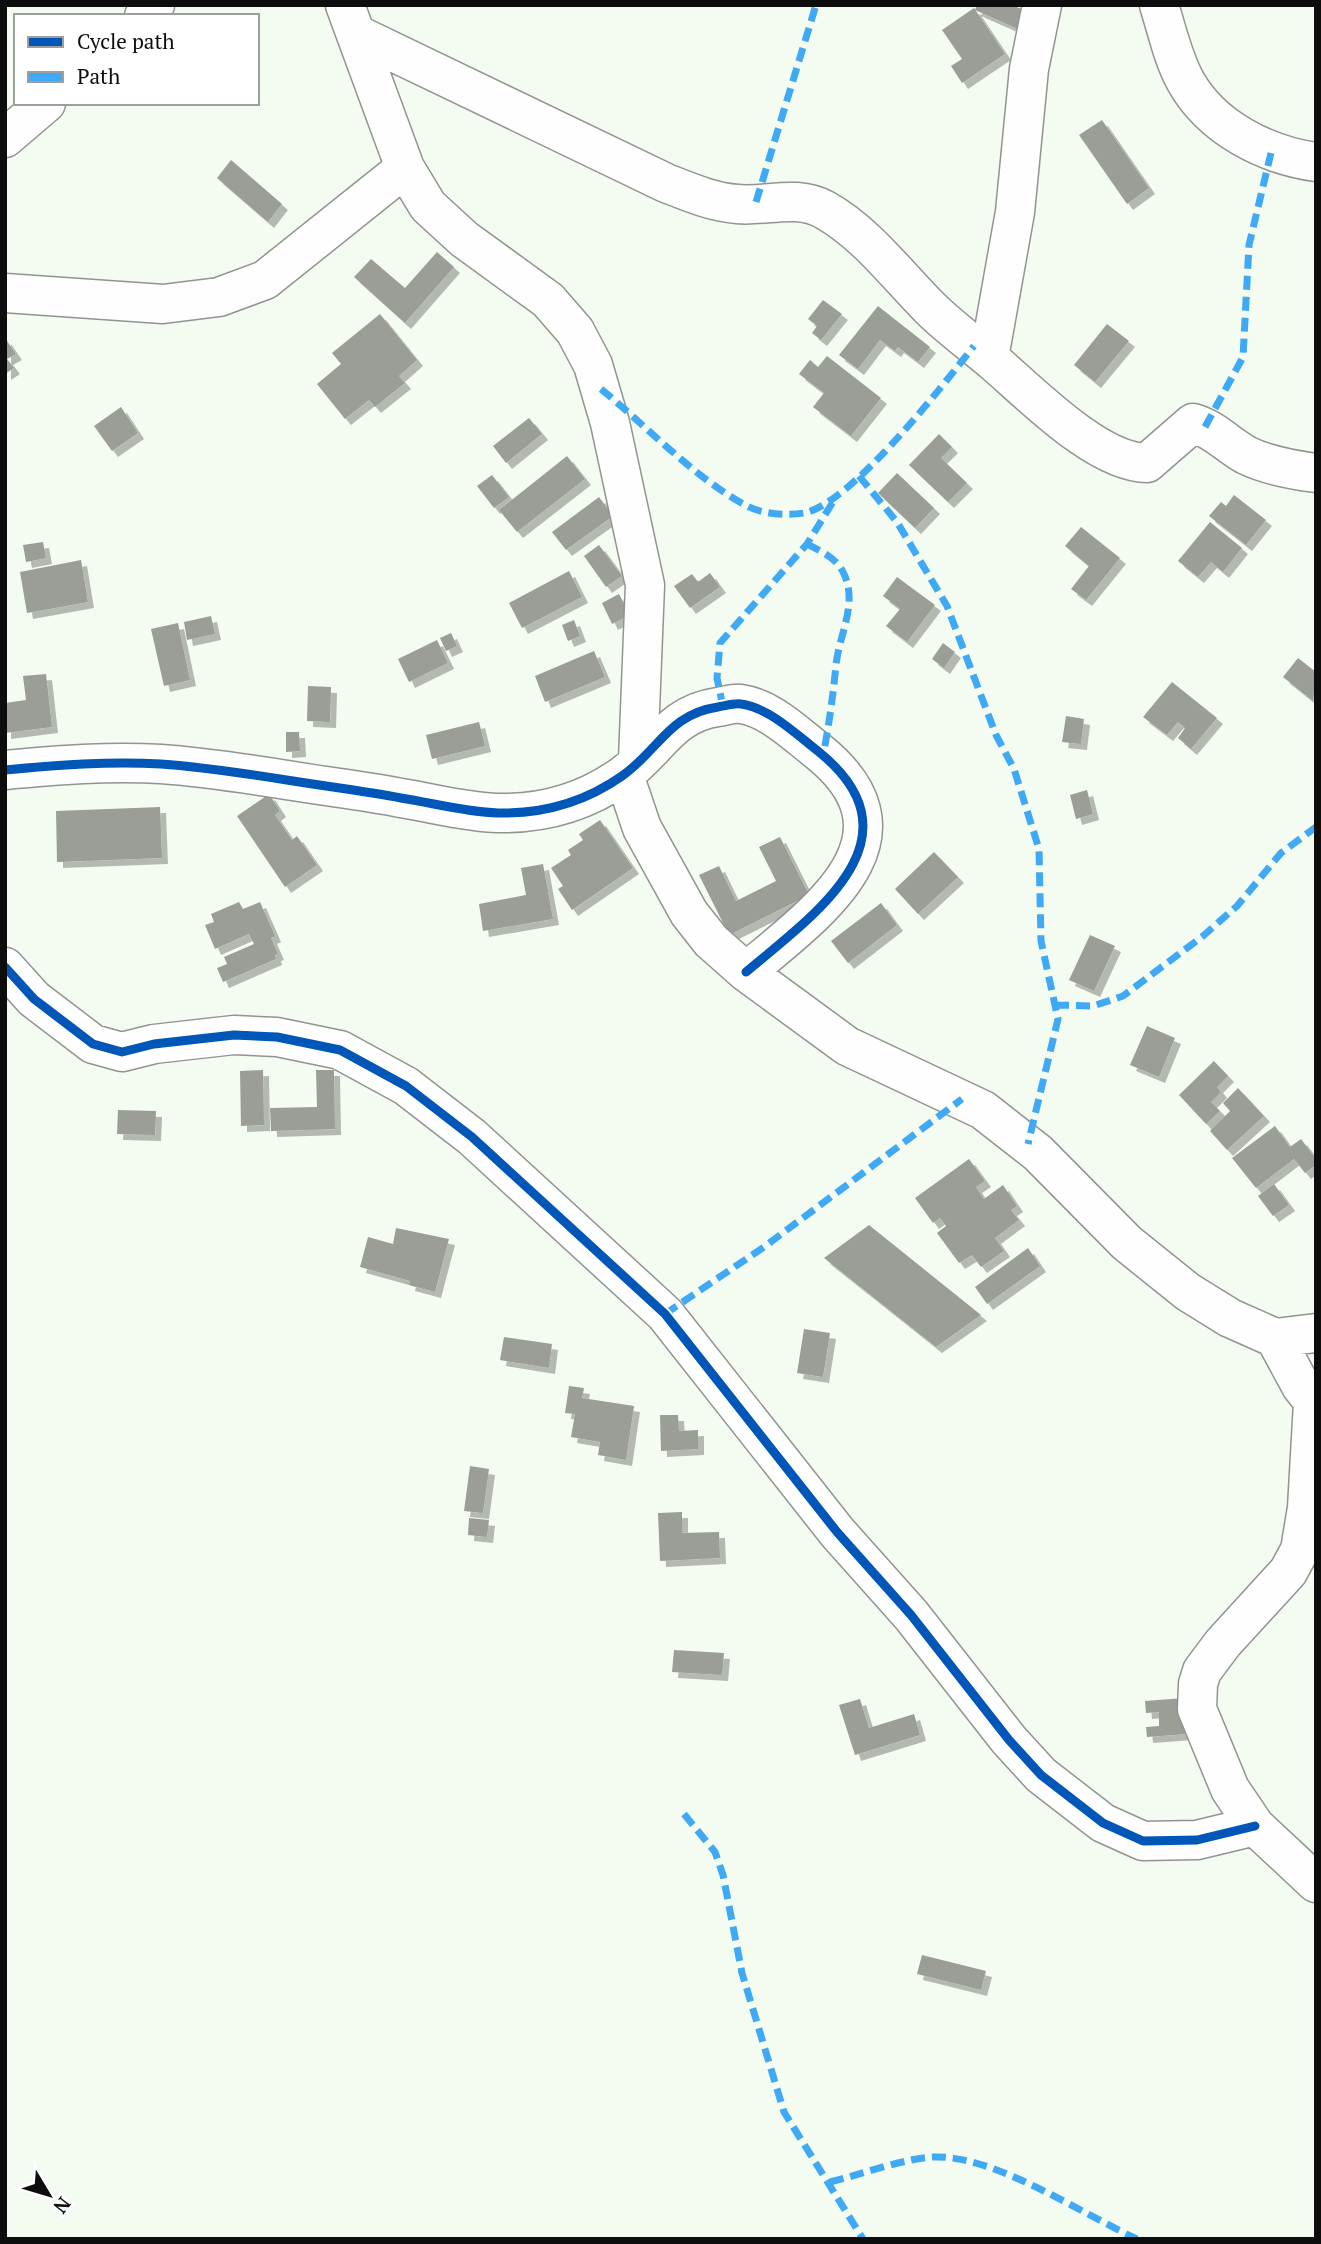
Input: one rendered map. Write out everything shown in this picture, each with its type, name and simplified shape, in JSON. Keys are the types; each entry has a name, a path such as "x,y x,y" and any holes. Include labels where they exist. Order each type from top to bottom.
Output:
{"street":[{"path":"989,358 1015,212 1029,69 1042,5"},
{"path":"1159,5 1177,62 1186,82 1202,105 1228,128 1271,153 1316,163"},
{"path":"351,20 666,183 719,202 741,205 798,201 824,209 862,236 931,310 1051,413 1086,439 1136,463 1147,463 1194,423 1205,426 1248,456 1316,473"},
{"path":"351,20 405,168 428,206 464,239 548,300 575,331 593,365 613,435 645,585 631,767 642,828 689,913 711,941 746,972 847,1046 983,1110 1038,1153 1128,1243 1188,1292 1230,1318 1275,1338 1316,1333"},
{"path":"5,138 44,105"},
{"path":"5,293 163,304 219,297 265,279 405,168"},
{"path":"5,769 74,764 160,764 496,813 536,812 561,807 631,767 680,721 697,710 741,704 767,713 823,756 850,783 863,807 862,843 833,894 805,922 746,972"},
{"path":"5,967 34,999 93,1044 121,1052 154,1044 234,1035 277,1037 340,1050 406,1086 472,1137 665,1314 837,1532 911,1615 1009,1740 1041,1774 1103,1823 1143,1841 1166,1843 1197,1840 1255,1826"},
{"path":"1275,1338 1315,1404 1307,1508 1300,1550 1288,1572 1223,1643 1202,1671 1198,1684 1197,1709 1215,1759 1230,1789 1255,1826 1283,1856 1316,1883"}],"building":[{"path":"977,5 1012,5 1026,11 1018,29 975,10"},
{"path":"974,8 1005,54 962,83 951,66 962,59 942,30"},
{"path":"1102,120 1149,188 1127,204 1079,135"},
{"path":"231,160 282,204 268,222 217,178"},
{"path":"437,252 454,267 405,323 354,277 371,259 405,288"},
{"path":"823,300 842,314 821,340 812,333 817,326 808,319"},
{"path":"878,306 930,347 918,362 898,347 895,351 880,340 858,369 839,355"},
{"path":"380,314 417,360 399,376 405,383 375,407 369,400 345,419 317,384 341,364 332,353"},
{"path":"1107,324 1129,341 1095,382 1074,365"},
{"path":"5,338 16,354 7,359 14,368 5,374"},
{"path":"827,356 881,398 851,436 813,407 824,393 799,374 810,360 818,367"},
{"path":"121,407 138,433 112,451 94,426"},
{"path":"529,418 542,434 506,463 493,446"},
{"path":"939,434 952,447 941,458 967,483 948,502 909,465"},
{"path":"567,456 585,479 517,532 499,510"},
{"path":"897,473 934,508 915,528 878,493"},
{"path":"492,475 509,497 494,508 477,486"},
{"path":"1234,495 1266,520 1246,545 1209,516 1221,502 1226,506"},
{"path":"599,497 613,516 566,550 552,532"},
{"path":"1210,522 1242,548 1223,572 1211,562 1198,577 1178,561"},
{"path":"1081,527 1120,558 1086,600 1071,589 1089,566 1065,546"},
{"path":"43,542 46,558 26,562 23,545"},
{"path":"599,545 622,576 606,587 584,556"},
{"path":"81,560 88,602 27,613 20,572"},
{"path":"569,571 582,597 522,628 509,603"},
{"path":"710,573 720,587 690,608 674,586 692,574 698,582"},
{"path":"897,577 935,605 907,642 886,626 900,609 883,596"},
{"path":"619,594 630,615 612,624 602,603"},
{"path":"211,616 215,634 187,640 184,622"},
{"path":"574,620 580,636 568,641 562,625"},
{"path":"178,623 190,680 164,686 151,629"},
{"path":"451,633 457,646 446,651 440,638"},
{"path":"437,640 448,663 409,682 398,659"},
{"path":"943,643 955,652 944,668 932,659"},
{"path":"594,651 605,677 545,702 535,676"},
{"path":"1298,658 1316,672 1313,701 1283,677"},
{"path":"46,674 52,727 5,733 5,703 26,700 23,676"},
{"path":"1172,682 1217,718 1191,749 1178,738 1185,728 1178,722 1167,735 1143,717"},
{"path":"308,686 331,687 330,722 307,721"},
{"path":"1066,716 1084,719 1081,744 1062,742"},
{"path":"479,722 485,746 432,759 426,735"},
{"path":"286,732 299,732 300,751 286,752"},
{"path":"1087,790 1093,814 1076,819 1070,795"},
{"path":"269,794 280,811 275,815 292,840 297,836 317,865 285,887 237,816"},
{"path":"160,807 162,858 57,862 56,811"},
{"path":"600,820 633,868 572,910 558,889 563,886 551,868 571,855 568,850 583,840 579,834"},
{"path":"780,837 809,895 729,935 699,875 719,866 736,901 776,881 759,847"},
{"path":"934,852 958,877 918,914 895,889"},
{"path":"543,864 553,919 483,931 479,904 526,895 521,868"},
{"path":"239,902 243,909 260,902 275,936 271,938 278,954 275,955 276,959 223,982 217,968 227,964 224,957 254,944 249,934 215,949 205,925 214,922 211,914"},
{"path":"881,903 897,925 848,963 831,941"},
{"path":"1090,935 1115,946 1094,991 1069,980"},
{"path":"1147,1026 1175,1038 1159,1077 1130,1065"},
{"path":"1214,1061 1228,1076 1217,1087 1221,1092 1211,1102 1220,1111 1206,1124 1179,1095"},
{"path":"263,1070 264,1125 241,1126 240,1071"},
{"path":"316,1070 334,1070 335,1129 271,1131 270,1108 317,1107"},
{"path":"1238,1088 1264,1116 1227,1150 1210,1131 1230,1111 1223,1103"},
{"path":"118,1110 156,1111 155,1135 117,1134"},
{"path":"1275,1126 1290,1147 1301,1139 1316,1159 1316,1165 1305,1173 1294,1159 1256,1188 1232,1158"},
{"path":"969,1159 985,1181 976,1187 984,1199 1003,1185 1017,1206 1011,1210 1019,1220 995,1238 1004,1251 981,1267 972,1255 959,1263 937,1233 946,1226 940,1218 933,1223 915,1198"},
{"path":"1274,1184 1289,1205 1273,1216 1258,1196"},
{"path":"869,1225 981,1315 936,1347 824,1258"},
{"path":"396,1228 449,1239 435,1292 409,1285 410,1281 360,1267 368,1237 393,1244"},
{"path":"1028,1248 1040,1266 987,1304 975,1287"},
{"path":"804,1329 830,1333 823,1377 797,1373"},
{"path":"504,1337 552,1344 549,1368 500,1360"},
{"path":"569,1386 584,1388 582,1398 634,1406 626,1460 598,1455 600,1442 571,1437 575,1414 565,1413"},
{"path":"660,1415 678,1415 679,1431 698,1430 698,1449 661,1451"},
{"path":"470,1466 489,1469 483,1513 464,1511"},
{"path":"682,1512 682,1533 719,1532 720,1558 660,1561 658,1513"},
{"path":"469,1518 489,1520 487,1537 468,1535"},
{"path":"674,1650 724,1653 722,1675 672,1672"},
{"path":"1210,1696 1213,1732 1147,1737 1146,1727 1159,1726 1159,1712 1146,1713 1145,1701"},
{"path":"860,1699 869,1728 914,1714 920,1735 855,1755 839,1705"},
{"path":"922,1955 986,1971 981,1990 917,1974"}],"marked path":[{"path":"756,202 816,5"},
{"path":"1205,427 1243,357 1249,245 1271,153"},
{"path":"601,389 690,467 728,495 760,511 797,514 824,505 846,489 895,441 974,346"},
{"path":"859,476 897,522 947,606 996,735 1014,769 1039,849 1041,941 1058,1019 1028,1144"},
{"path":"723,707 717,678 720,643 807,544 836,497"},
{"path":"807,544 837,564 844,574 849,597 823,756"},
{"path":"1055,1005 1093,1006 1123,996 1203,936 1237,906 1281,853 1316,827"},
{"path":"665,1314 764,1247 962,1099"},
{"path":"684,1814 715,1852 723,1875 742,1973 784,2112 863,2239"},
{"path":"830,2182 910,2160 934,2157 958,2159 1011,2175 1137,2239"}],"cycle path":[{"path":"5,770 102,763 178,765 361,791 473,811 515,813 563,805 593,793 635,766 666,734 688,717 701,711 741,704 762,711 783,723 819,752 849,784 862,814 861,844 848,873 827,900 746,972"},
{"path":"5,967 34,999 93,1044 122,1052 154,1044 234,1035 277,1037 340,1050 406,1086 472,1137 665,1314 837,1532 911,1615 1009,1740 1041,1775 1103,1823 1143,1841 1197,1840 1255,1826"}]}
